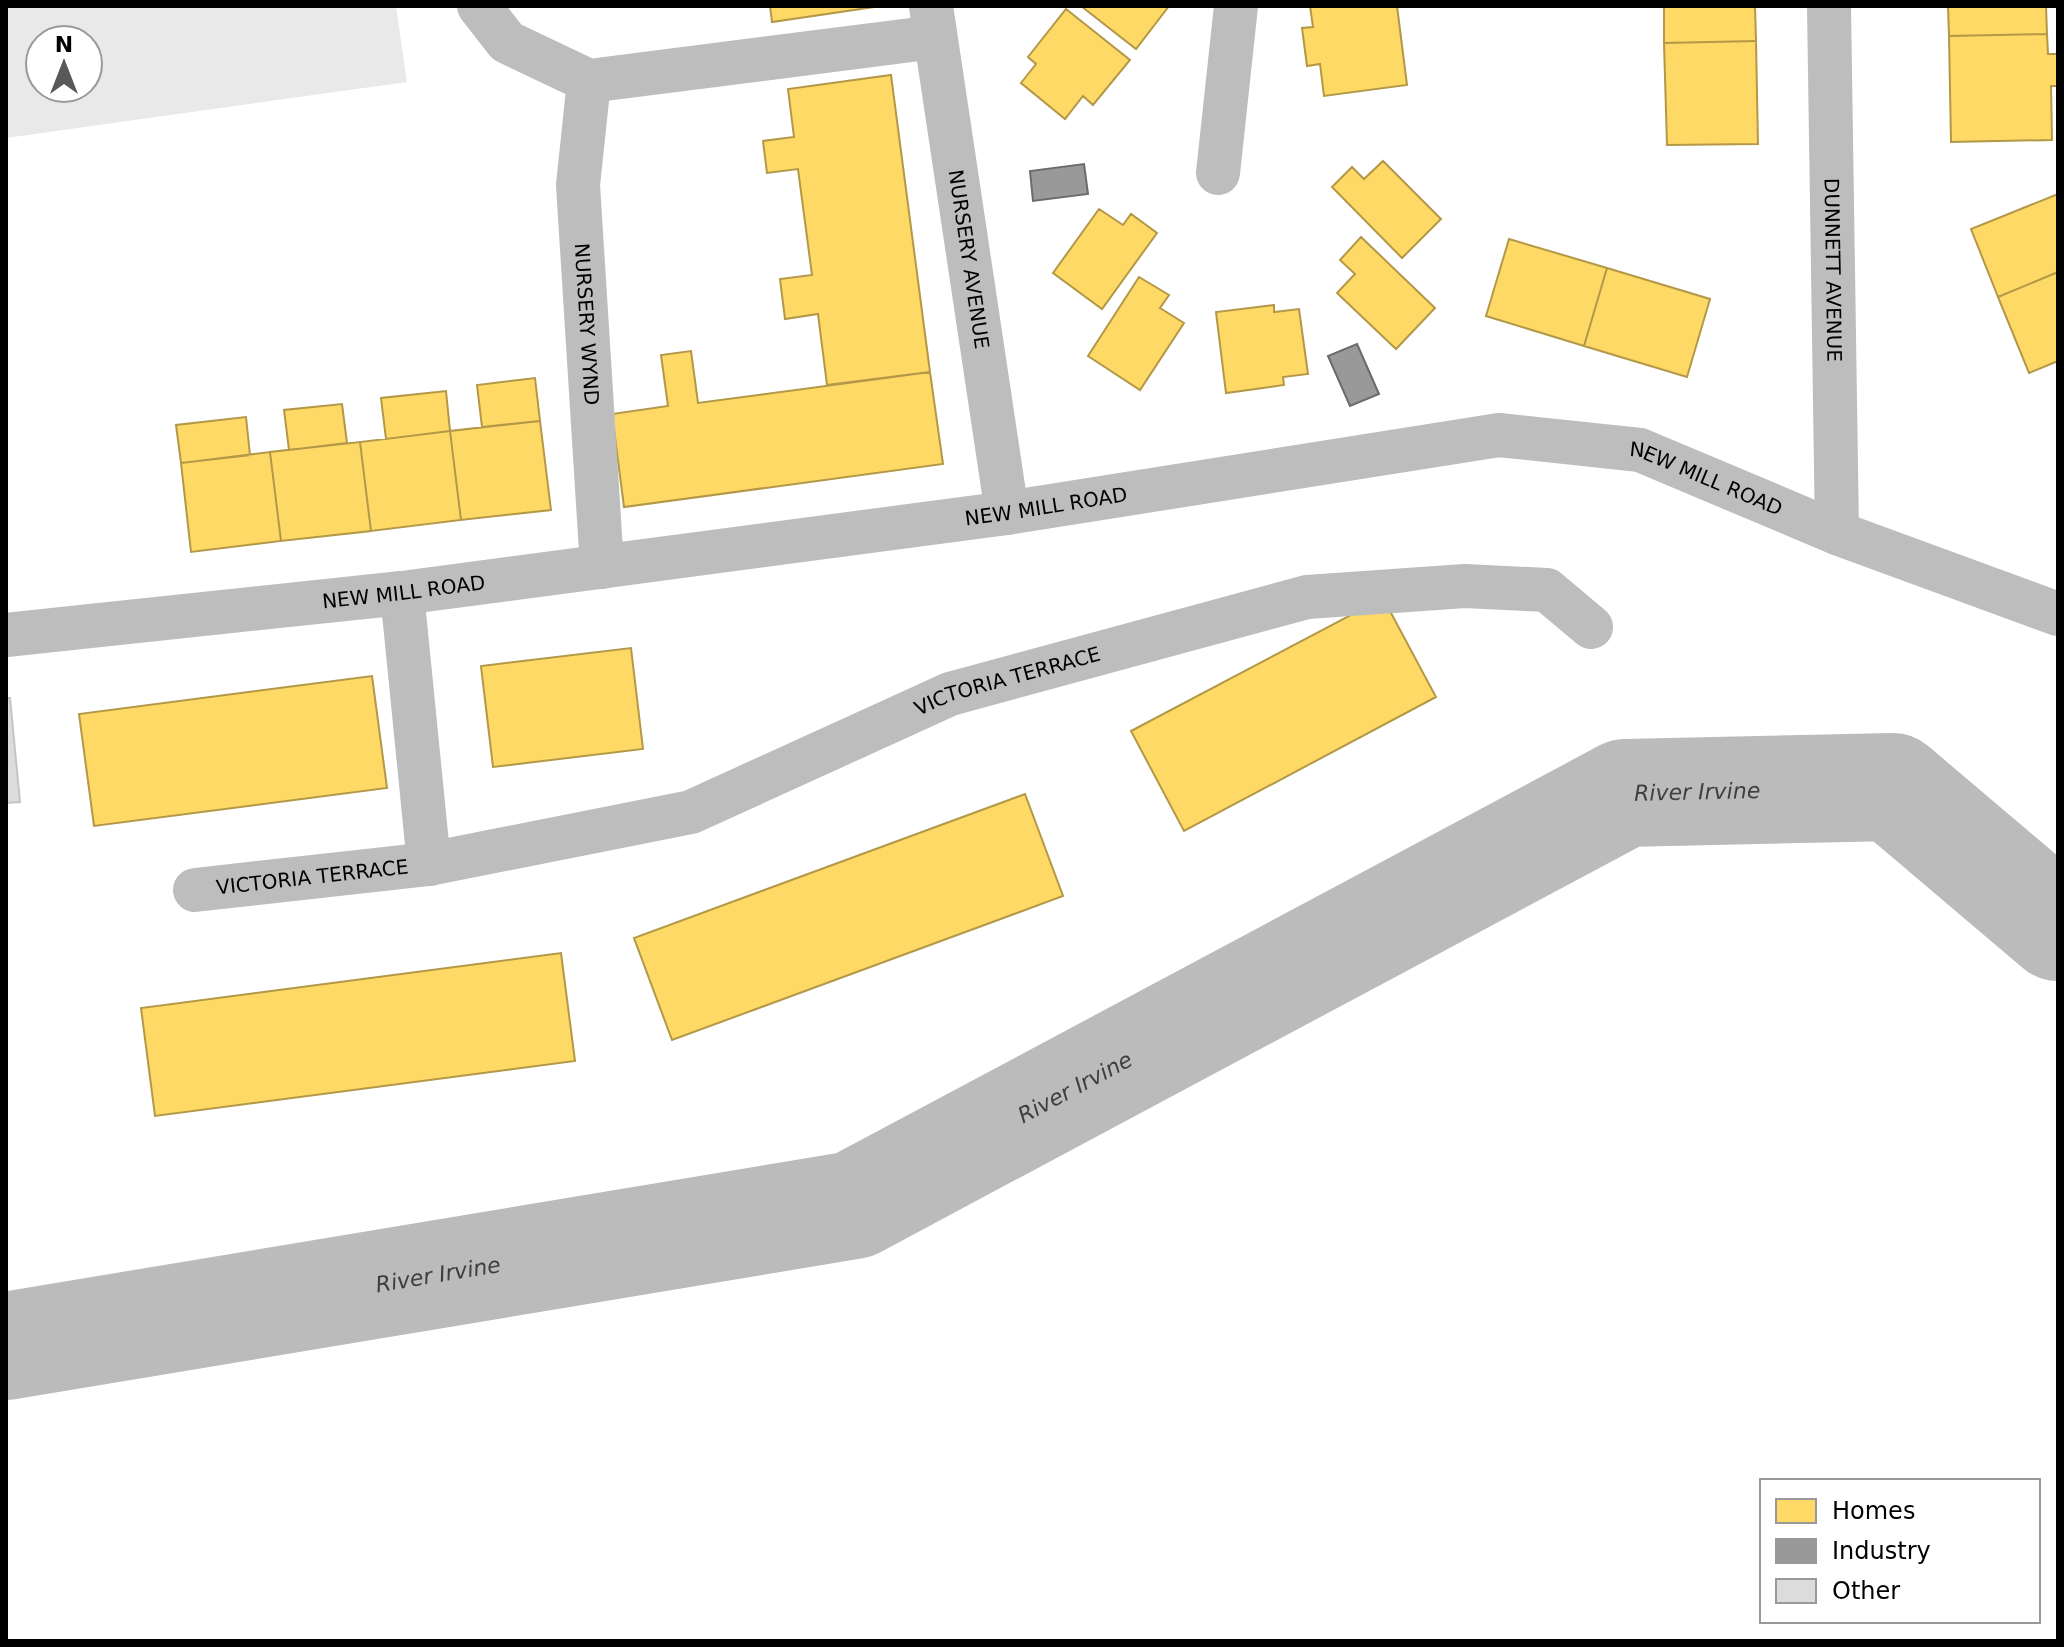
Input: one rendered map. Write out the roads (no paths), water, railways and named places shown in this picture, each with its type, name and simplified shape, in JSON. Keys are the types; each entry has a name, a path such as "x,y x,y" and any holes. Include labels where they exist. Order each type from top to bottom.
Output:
{"street":[{"path":"479,6 507,42 589,81 933,22"},
{"path":"1218,173 1236,6"},
{"name":"DUNNETT AVENUE","path":"1829,6 1837,533"},
{"name":"NURSERY AVENUE","path":"933,22 1007,513"},
{"name":"NURSERY WYND","path":"589,81 578,185 602,567"},
{"name":"NEW MILL ROAD","path":"6,635 402,593 1007,513 1499,435 1640,450 1837,533 2058,614"},
{"name":"VICTORIA TERRACE","path":"195,890 429,864 691,812 950,694 1307,597 1465,586 1547,590 1591,627"},
{"name":"VICTORIA TERRACE","path":"402,593 429,864"}],"waterway":[{"name":"River Irvine","path":"6,1346 854,1205 1625,793 1893,787 2058,927"}]}
